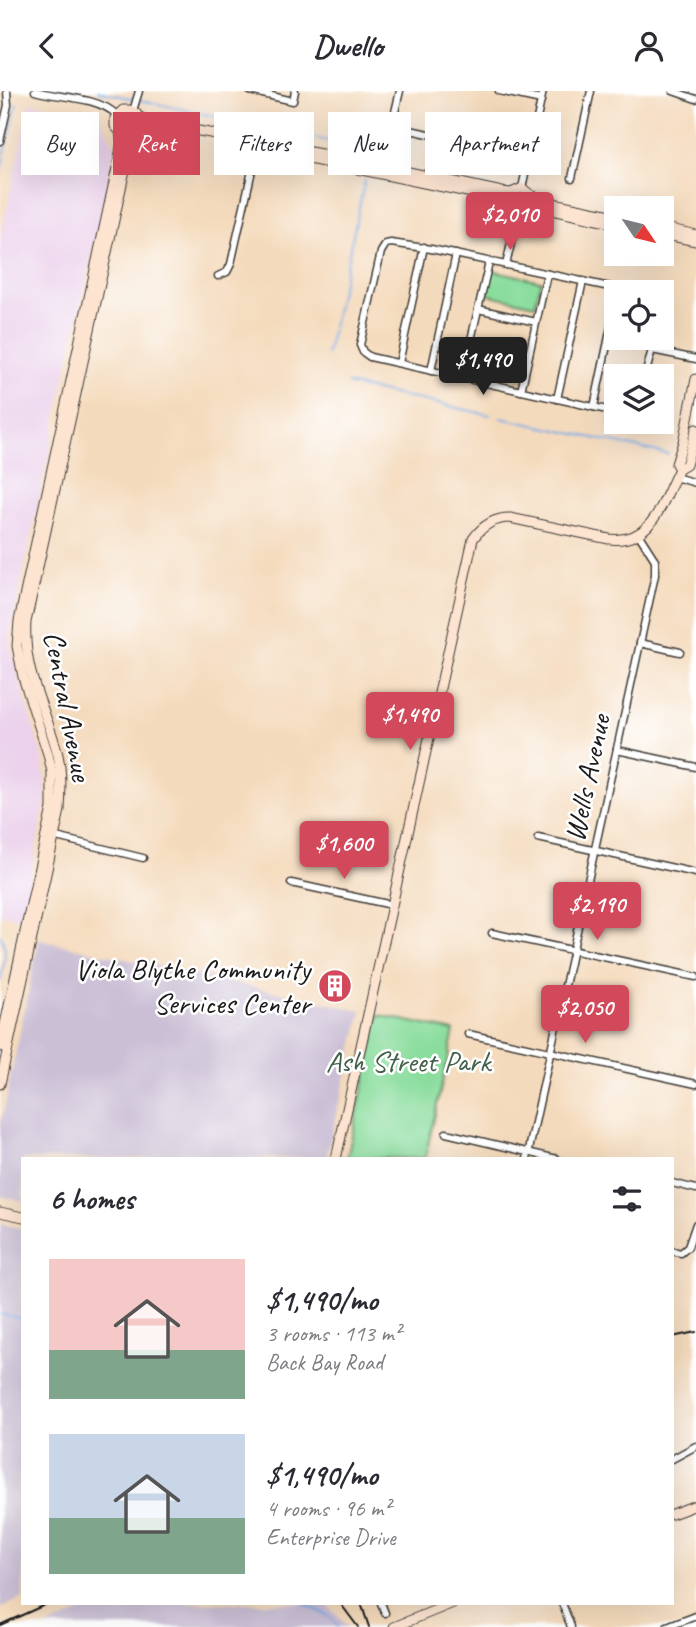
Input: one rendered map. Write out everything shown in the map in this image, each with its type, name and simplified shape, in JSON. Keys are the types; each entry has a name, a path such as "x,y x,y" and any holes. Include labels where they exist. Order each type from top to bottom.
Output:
{"street":[{"path":"0,141 8,104 7,91"},
{"path":"34,91 93,103 114,112"},
{"path":"136,111 139,91"},
{"path":"250,91 293,101 296,91"},
{"path":"395,112 400,91"},
{"path":"499,91 541,100"},
{"path":"538,112 543,91"},
{"path":"572,179 591,91"},
{"path":"673,91 696,99"},
{"path":"122,112 126,109 136,111 146,121 328,156"},
{"path":"314,159 496,198 508,203 512,210 518,213 530,208 533,202 531,195"},
{"path":"411,172 511,193 522,188"},
{"name":"Central Avenue","path":"0,1083 51,836 52,772 23,677 17,646 19,621 115,175"},
{"name":"Central Avenue","path":"0,1047 61,799 60,766 30,674 25,644 26,622 124,175"},
{"path":"218,276 227,272 231,264 251,175"},
{"path":"522,188 525,175"},
{"path":"522,188 543,201 604,214"},
{"path":"508,203 511,193"},
{"path":"530,208 542,208 604,221"},
{"path":"506,265 518,213"},
{"path":"674,230 696,233"},
{"path":"674,236 696,241"},
{"path":"604,287 424,247 396,242 386,244 381,252 360,345 363,352 370,357 604,409"},
{"path":"399,363 424,247"},
{"path":"431,371 456,254"},
{"path":"462,379 489,262"},
{"path":"521,391 547,274"},
{"path":"557,399 583,281"},
{"path":"478,309 536,322"},
{"path":"471,341 529,354"},
{"path":"594,407 606,350"},
{"path":"649,364 652,350 696,359"},
{"path":"677,473 676,464 696,379"},
{"path":"337,1157 470,547 478,531 495,521 510,518 618,540 639,535 654,519 677,473 686,465 696,429"},
{"path":"677,473 696,483"},
{"name":"Wells Avenue","path":"528,1155 656,567 652,552 639,535"},
{"path":"640,643 680,652"},
{"path":"617,750 696,767"},
{"path":"51,836 143,858"},
{"path":"538,838 696,873"},
{"path":"290,884 392,905"},
{"path":"492,933 696,977"},
{"path":"468,1034 696,1084"},
{"path":"446,1133 528,1155"},
{"path":"674,1184 696,1189"},
{"path":"0,1212 21,1216"},
{"path":"674,1251 681,1253 688,1247 696,1224"},
{"path":"676,1452 696,1446"},
{"path":"674,1513 696,1505"},
{"path":"382,1605 385,1613"},
{"path":"394,1627 448,1605"},
{"path":"563,1605 572,1627"},
{"path":"667,1627 696,1616"}],"shaded area":[{"path":"30,103 75,112 28,112"},
{"path":"100,117 113,143 113,156 9,638 43,760 46,797 22,918 0,914 0,239 21,144 21,175 99,175"},
{"path":"39,940 362,1011 326,1157 21,1157 21,1201 0,1196 0,1128"},
{"path":"0,1224 21,1229 21,1599 0,1609"},
{"path":"97,1605 327,1605 348,1627 47,1627"}],"green space":[{"path":"491,270 541,281 535,305 486,294"},
{"name":"Ash Street Park","path":"379,1015 454,1031 425,1157 347,1157"}],"waterway":[{"path":"98,91 133,99"},
{"path":"139,100 328,141"},
{"path":"0,173 17,104"},
{"path":"327,354 365,180"},
{"path":"347,384 490,415"},
{"path":"501,418 668,454"},
{"path":"0,935 5,952 0,981"},
{"path":"0,1314 21,1319"},
{"path":"308,1605 330,1617 338,1627"}],"railway":[{"path":"674,1337 696,1332"},
{"path":"0,1625 45,1605"},
{"path":"342,1605 358,1627"},
{"path":"362,1605 369,1627"}],"place":[{"name":"Viola Blythe Community Services Center","path":"335,986"}]}
